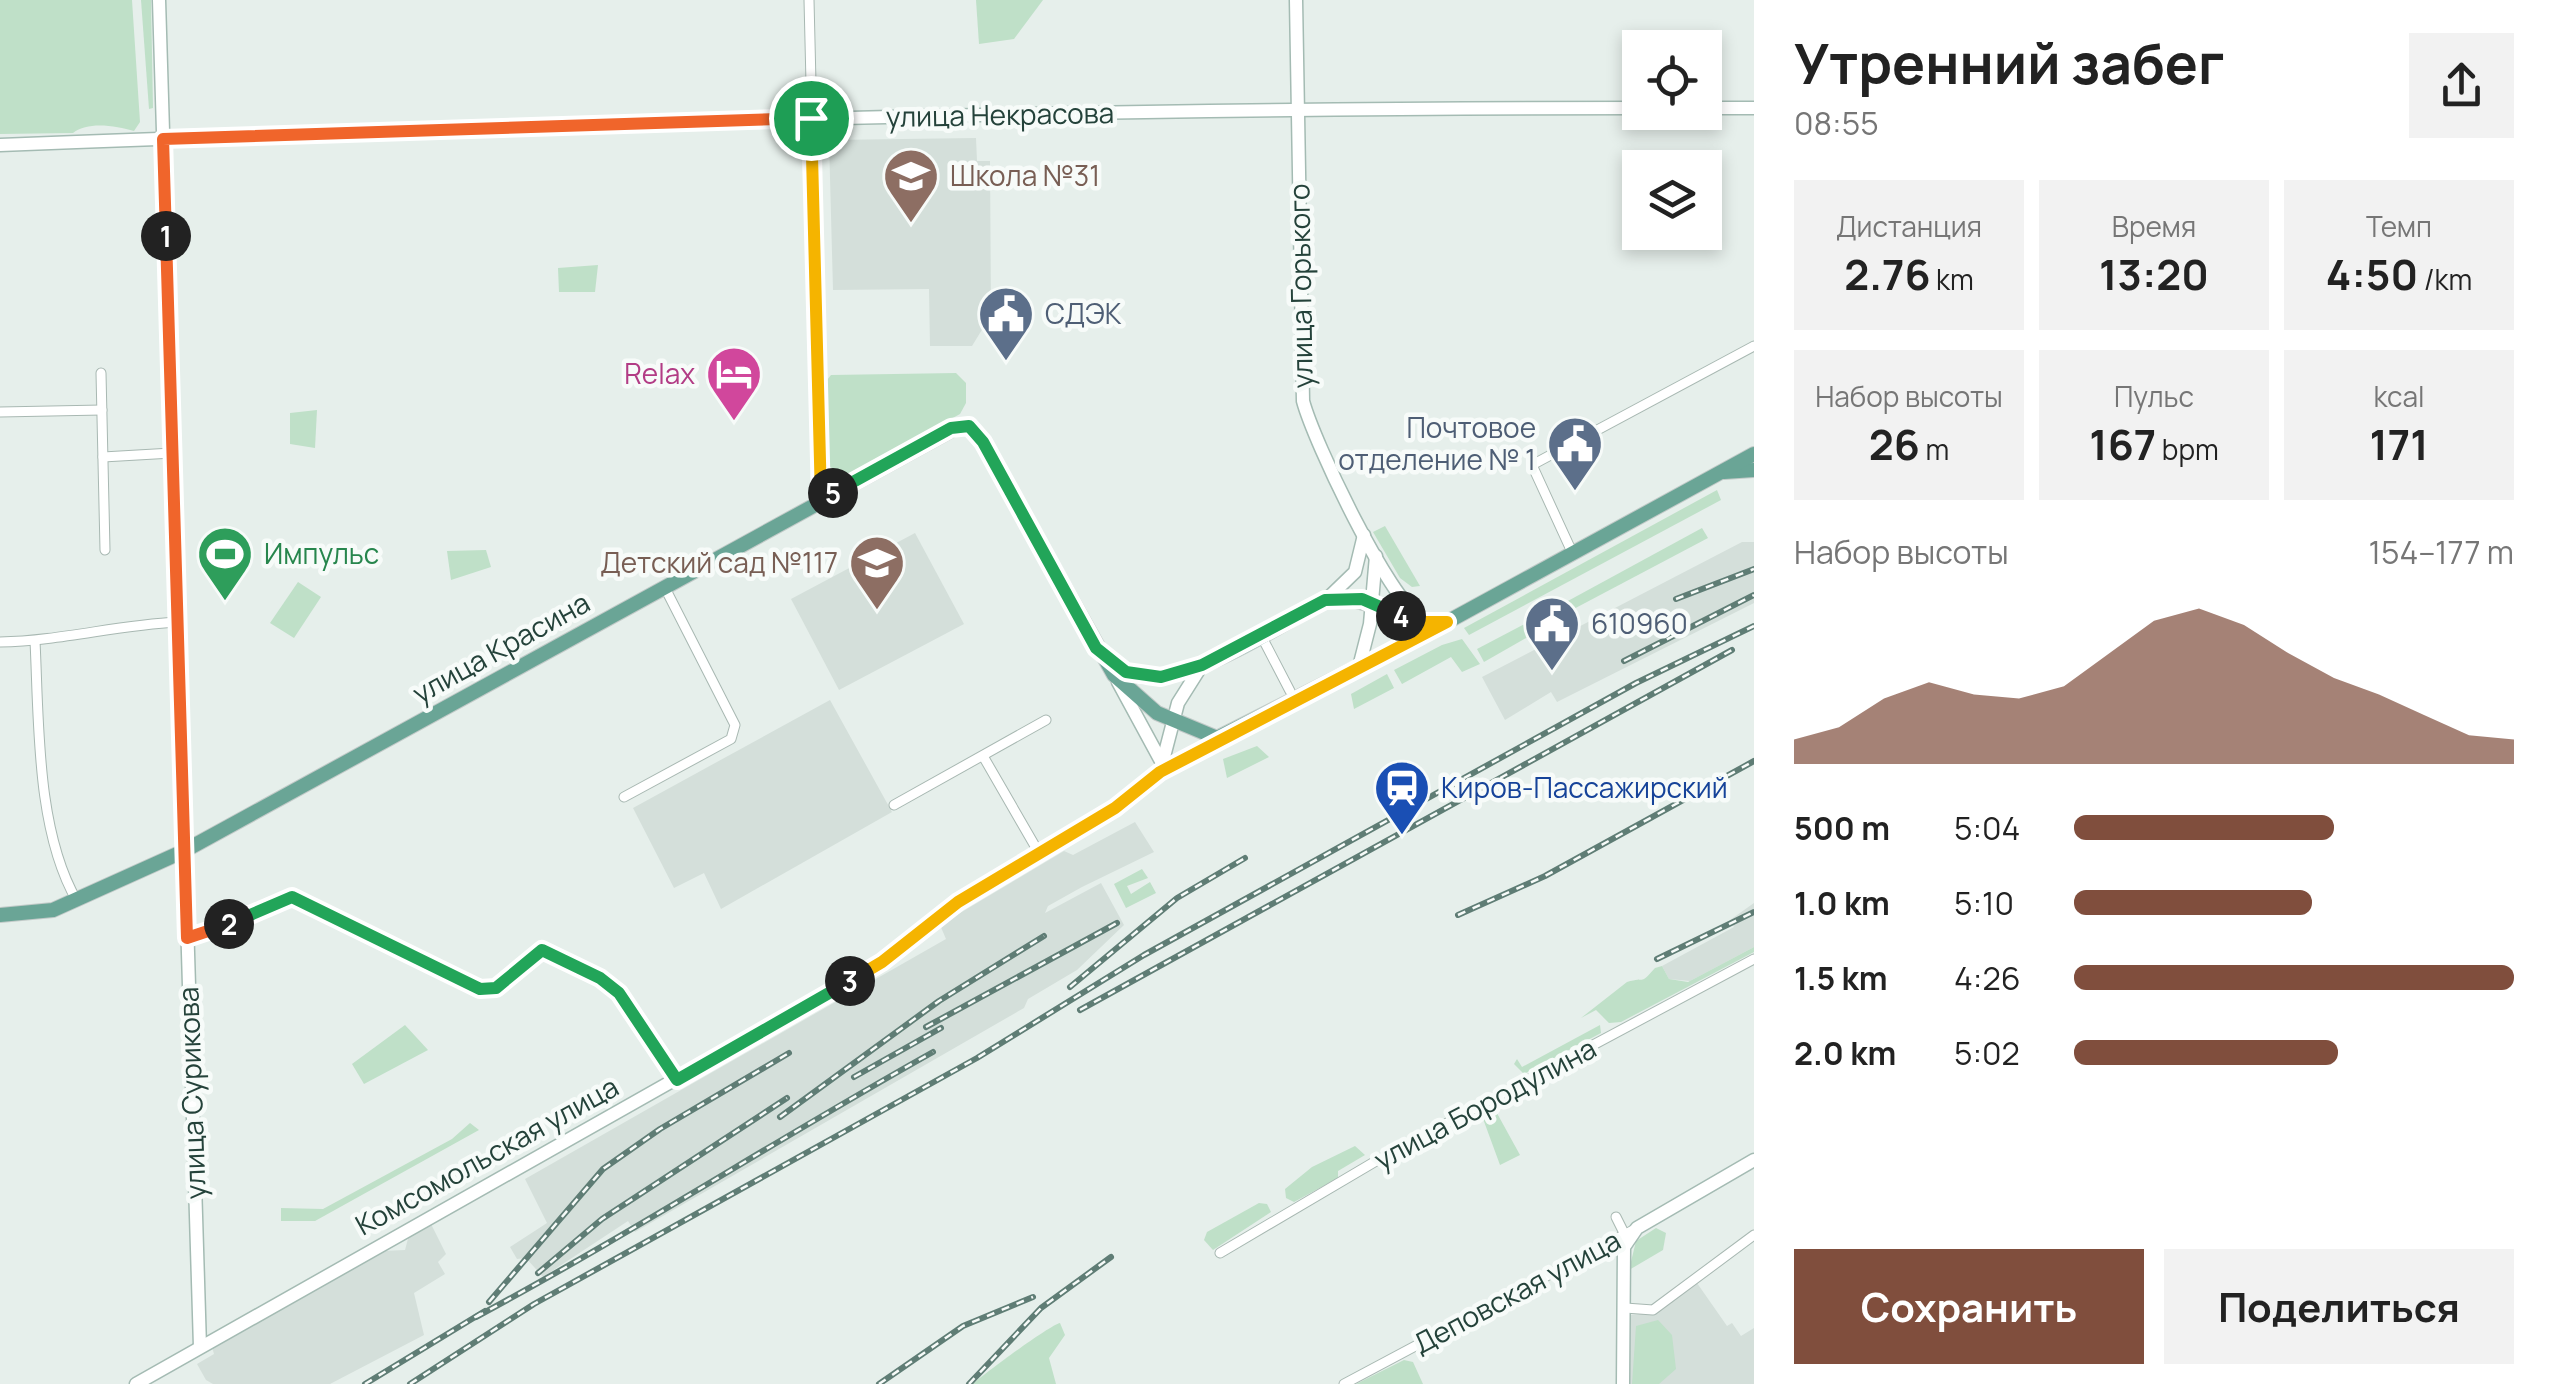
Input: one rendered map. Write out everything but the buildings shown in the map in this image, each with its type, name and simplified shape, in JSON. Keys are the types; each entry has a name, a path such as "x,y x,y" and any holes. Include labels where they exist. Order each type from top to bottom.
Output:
{"main road":[{"name":"улица Красина","path":"0,914 54,910 184,851 951,428 969,426 983,442 1096,648"},
{"name":"Комсомольская улица","path":"1224,738 1754,454"},
{"name":"Комсомольская улица","path":"1718,473 1754,470"},
{"path":"1096,648 1126,672 1168,676 1202,665 1325,600 1350,597 1411,620 1442,622"},
{"path":"1096,648 1137,699 1199,734 1224,738"}],"street":[{"name":"улица Сурикова","path":"160,0 200,1346"},
{"path":"809,0 821,499"},
{"name":"улица Горького","path":"1296,0 1303,401 1314,437 1401,600 1412,613 1442,622"},
{"name":"улица Некрасова","path":"0,146 811,118 1297,108 1622,108"},
{"path":"1722,108 1754,108"},
{"path":"1572,552 1532,465 1754,346"},
{"path":"101,373 105,550"},
{"path":"0,412 102,410"},
{"path":"103,457 172,453"},
{"path":"1325,600 1356,572 1364,532"},
{"path":"1359,667 1373,603 1376,556"},
{"path":"624,798 731,739 735,725 664,586"},
{"path":"0,642 36,642 131,624 177,622"},
{"path":"36,642 47,799 64,870 78,901"},
{"path":"1265,644 1290,691"},
{"path":"1161,768 1172,721 1186,687 1202,665"},
{"path":"1114,675 1161,768"},
{"path":"894,805 1046,720"},
{"name":"Комсомольская улица","path":"136,1384 882,962 944,912 1115,808 1161,768 1224,738"},
{"path":"982,756 1039,853"},
{"path":"187,938 292,897 480,989 496,988 542,950 600,978 619,993 677,1080"},
{"name":"улица Бородулина","path":"1220,1253 1392,1153 1754,959"},
{"name":"Деповская улица","path":"1344,1384 1754,1160"},
{"path":"1617,1220 1631,1226"},
{"name":"Деповская улица","path":"1625,1308 1624,1247 1631,1226"},
{"path":"1623,1384 1625,1308 1653,1310 1754,1235"}],"shaded area":[{"name":"Школа №31","path":"976,138 977,161 990,161 991,315 972,346 930,346 929,289 833,290 829,140"},
{"name":"Детский сад №117","path":"915,533 964,624 839,690 791,599"},
{"path":"1742,542 1754,542 1754,603 1557,702 1551,692 1505,720 1482,677"},
{"path":"830,700 892,812 721,909 704,873 674,888 633,808"},
{"path":"1135,822 1154,852 1048,906 1045,913 1101,883 1124,925 1077,970 1028,999 1024,1008 635,1232 628,1221 543,1277 526,1258 517,1259 510,1247 547,1223 525,1179 946,939 940,925 1064,851 1073,855"},
{"path":"1754,903 1754,947 1690,981 1669,979 1662,966 1734,927 1730,920"},
{"path":"430,1222 446,1254 438,1262 445,1274 414,1293 424,1335 330,1384 213,1384 206,1380 197,1364 214,1354 212,1347 383,1251 405,1250 409,1235"},
{"path":"1697,1283 1727,1326 1732,1323 1741,1336 1754,1328 1754,1384 1627,1384 1629,1315 1656,1313"}],"green space":[{"path":"0,0 132,0 140,122 134,131 94,126 73,133 0,134"},
{"path":"141,0 151,0 153,108 149,109"},
{"path":"976,0 1043,0 1014,39 979,44"},
{"path":"598,265 595,292 559,292 558,268"},
{"path":"956,373 966,383 966,403 960,414 848,476 828,466 823,385 831,375"},
{"path":"317,410 315,448 290,444 290,413"},
{"path":"1717,490 1721,500 1469,635 1464,628"},
{"path":"1385,526 1420,586 1412,587 1400,578 1373,532"},
{"path":"1702,528 1708,538 1568,612 1566,602"},
{"path":"486,550 491,567 451,580 447,551"},
{"path":"298,582 321,597 294,638 270,623"},
{"path":"1559,606 1563,617 1484,662 1477,649"},
{"path":"1462,639 1480,664 1462,672 1451,657 1402,684 1394,670"},
{"path":"1387,674 1394,688 1354,709 1351,694"},
{"path":"1257,746 1269,757 1227,778 1223,759"},
{"path":"1142,869 1148,878 1127,886 1131,894 1150,882 1156,893 1126,908 1114,884"},
{"path":"1754,947 1754,952 1621,1022 1609,1023 1596,1010 1581,1018 1627,982 1644,979 1655,968 1662,966 1669,979 1688,982"},
{"path":"405,1025 428,1050 364,1084 352,1064"},
{"path":"1600,1025 1601,1033 1524,1074 1514,1064 1517,1059 1522,1067"},
{"path":"1497,1103 1498,1115 1520,1155 1500,1165 1482,1116"},
{"path":"470,1123 479,1130 315,1221 281,1221 281,1208 323,1209 452,1139"},
{"path":"1355,1146 1365,1155 1338,1171 1338,1178 1294,1202 1286,1198 1285,1189 1312,1167"},
{"path":"1259,1203 1267,1204 1271,1212 1213,1250 1204,1240 1207,1232"},
{"path":"1656,1228 1666,1233 1663,1250 1629,1270 1636,1241"},
{"path":"1658,1320 1672,1335 1676,1369 1659,1384 1632,1384 1636,1326"},
{"path":"1060,1323 1065,1335 1049,1358 1056,1384 973,1384 1031,1340"},
{"path":"1404,1360 1413,1362 1423,1384 1356,1384"}],"railway":[{"path":"1676,599 1754,569"},
{"path":"1624,661 1754,595"},
{"path":"410,1384 534,1304 977,1058 1144,955 1636,683 1754,626"},
{"path":"1080,1010 1732,650"},
{"path":"1458,915 1545,876 1754,761"},
{"path":"1070,987 1177,898 1245,858"},
{"path":"1657,959 1754,912"},
{"path":"926,1027 1117,923"},
{"path":"780,1117 939,1001 1044,936"},
{"path":"854,1077 941,1028"},
{"path":"476,1317 933,1052"},
{"path":"489,1302 603,1169 660,1129 789,1053"},
{"path":"538,1273 602,1219 787,1098"},
{"path":"969,1384 1041,1308 1111,1257"},
{"path":"879,1384 963,1326 1033,1297"},
{"path":"365,1384 485,1311"}],"place":[{"name":"Школа №31","path":"911,225"},
{"name":"СДЭК","path":"1006,363"},
{"name":"Relax","path":"734,423"},
{"name":"Почтовое отделение № 1","path":"1575,493"},
{"name":"Импульс","path":"225,603"},
{"name":"Детский сад №117","path":"877,612"},
{"name":"610960","path":"1552,673"},
{"name":"Киров-Пассажирский","path":"1402,837"}],"route":[{"path":"811,118 821,499 951,428 969,426 983,442 1096,648 1126,672 1138,676 1168,676 1202,665 1325,600 1362,599 1411,620 1447,622 1160,772 1115,808 958,902 882,962 677,1080 613,987 542,950 496,988 480,989 397,952 292,897 187,938 163,139 811,118"}]}
